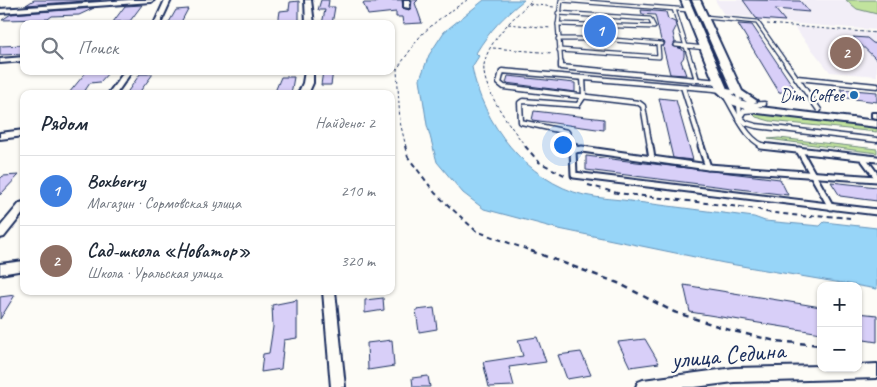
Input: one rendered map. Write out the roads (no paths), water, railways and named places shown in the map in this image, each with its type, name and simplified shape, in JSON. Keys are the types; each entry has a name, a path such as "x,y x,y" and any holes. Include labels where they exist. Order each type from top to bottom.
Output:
{"main road":[{"path":"685,0 705,48 734,96 761,107 877,117"},
{"path":"696,0 734,96"},
{"path":"761,107 819,110 877,117"}],"street":[{"path":"0,11 151,0"},
{"path":"159,20 168,0"},
{"path":"308,0 310,20"},
{"path":"0,61 20,59"},
{"path":"115,90 126,75"},
{"path":"305,90 309,75"},
{"path":"0,136 20,134"},
{"path":"0,234 20,210"},
{"path":"0,269 20,266"},
{"path":"330,295 338,387"},
{"name":"улица Седина","path":"643,387 734,375 877,371"}],"lane":[{"path":"689,10 561,0 558,13 561,66 564,68 697,80 734,96 741,111 740,117"},
{"path":"674,9 697,80"},
{"path":"558,13 600,14 650,19 654,27 558,24"},
{"path":"600,14 601,24"},
{"path":"704,18 758,23 819,110"},
{"path":"558,39 660,44 659,56 606,52 559,52"},
{"path":"605,40 606,52"},
{"path":"676,45 705,48"},
{"path":"652,160 643,106 640,102 504,87 499,83 502,71 683,87 734,96"},
{"path":"576,150 567,132 521,122 520,104 523,101 578,105 584,96 584,78"},
{"path":"797,78 877,86"},
{"path":"683,87 708,167"},
{"path":"734,96 740,117 751,136 761,146 877,159"},
{"path":"740,117 744,112 761,107"},
{"path":"740,117 756,126 877,140"},
{"path":"576,150 573,150 574,176 877,212"},
{"path":"576,150 708,167 877,178"},
{"path":"799,150 831,207"},
{"path":"863,158 877,178"}],"water":[{"path":"484,0 524,0 503,18 486,37 476,53 479,56 472,67 477,88 497,128 510,147 544,177 563,188 597,197 754,217 765,221 820,226 824,222 877,228 877,289 862,286 862,282 836,282 724,263 559,229 484,209 463,193 437,162 427,125 420,79 429,55 444,32"}],"place":[{"name":"Boxberry","path":"600,31"},
{"name":"Сад-школа «Новатор»","path":"846,53"},
{"name":"Dim Coffee","path":"854,95"}]}
